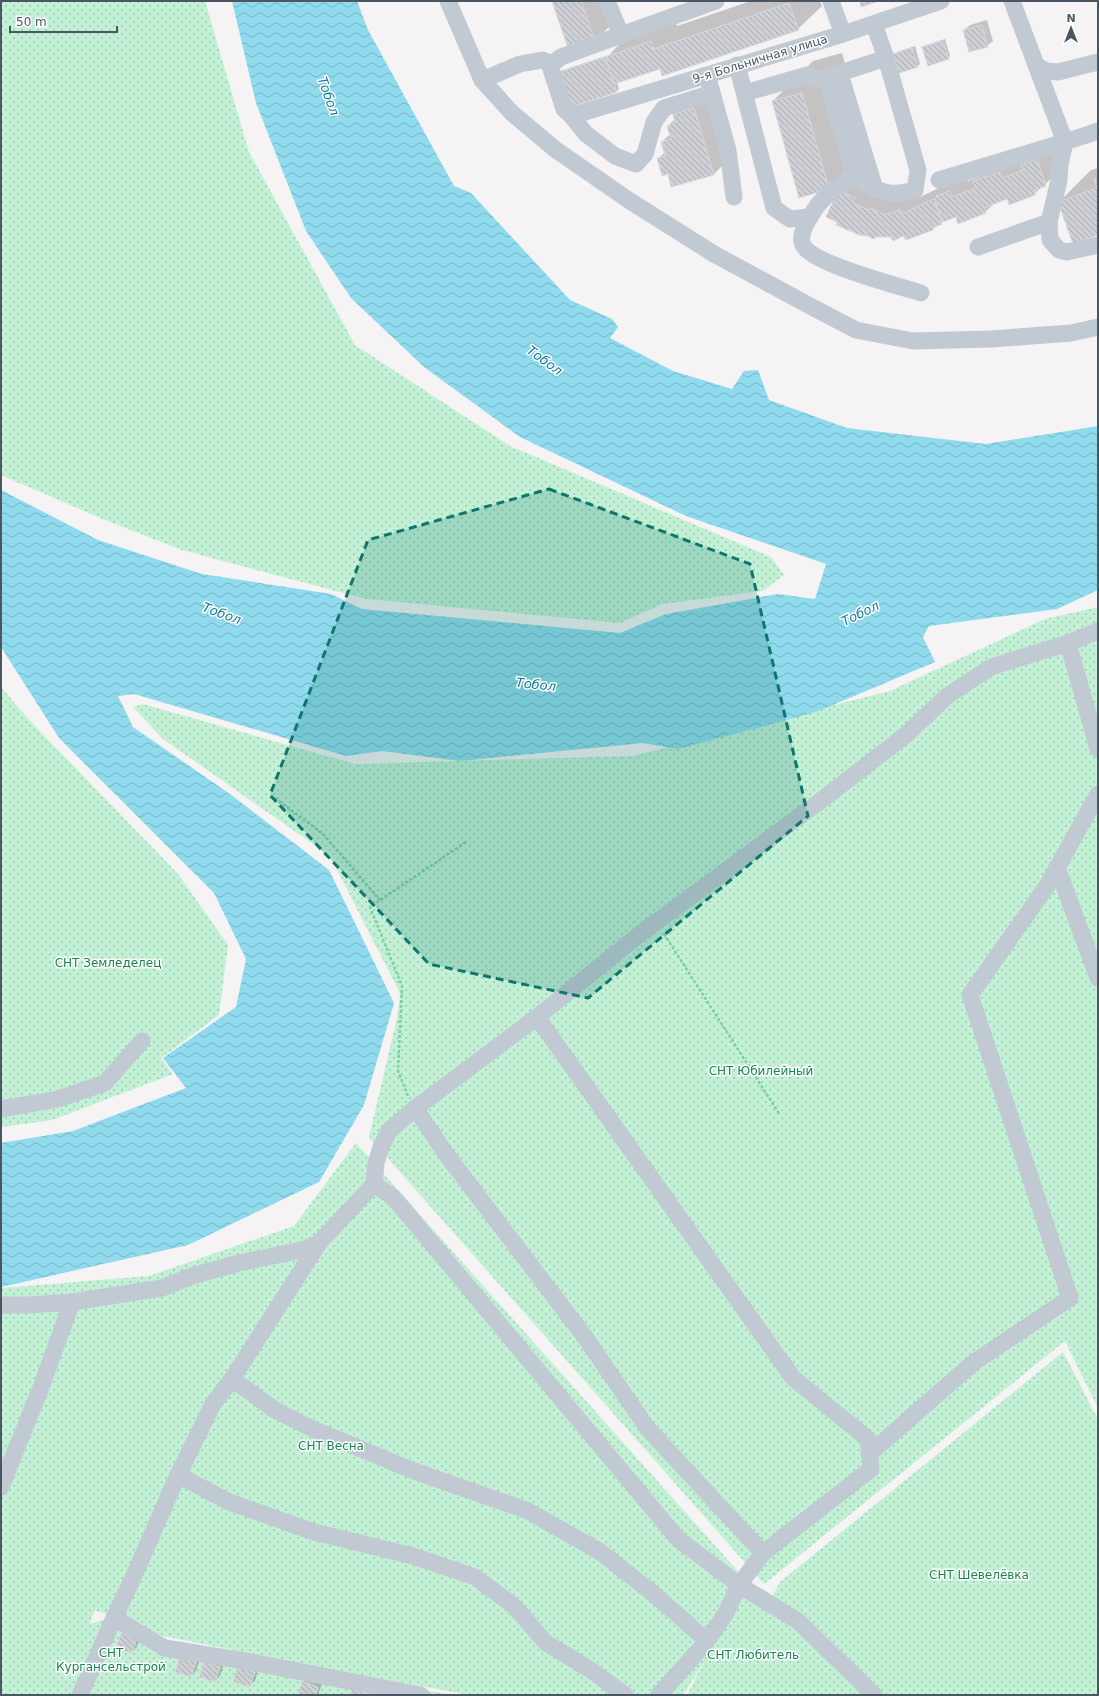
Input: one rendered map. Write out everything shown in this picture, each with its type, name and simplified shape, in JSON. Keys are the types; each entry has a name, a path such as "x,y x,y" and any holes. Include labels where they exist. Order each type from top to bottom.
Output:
{"street":[{"path":"448,1 482,80 512,114 556,150 630,201 714,254 856,330 913,340 991,339 1071,333 1098,327"},
{"path":"607,1 620,35"},
{"path":"712,94 664,108 654,122 645,154 636,164 615,156 586,134 573,114 564,109 551,69 552,64 561,57 716,1"},
{"path":"831,1 843,34"},
{"name":"9-я Больничная улица","path":"573,114 843,34 941,1"},
{"path":"1012,1 1064,142 1058,186 1049,222 1050,240 1059,250 1067,252 1098,245"},
{"path":"833,76 855,178 888,194 900,194 915,190 918,170 886,58 874,24"},
{"path":"745,93 807,75 819,80 886,58"},
{"path":"482,80 520,64 542,60 552,64"},
{"path":"1037,66 1047,71 1058,72 1098,62"},
{"path":"737,65 774,208 790,219 810,217"},
{"path":"707,74 728,150 734,197"},
{"path":"833,76 875,189"},
{"path":"940,180 1098,131"},
{"path":"855,178 842,183 822,200 810,217 801,238 803,247 822,260 841,269 921,293"},
{"path":"978,247 1049,222"},
{"path":"80,1695 178,1474 214,1404 232,1380 319,1243 374,1184 376,1163 381,1147 389,1130 414,1109 537,1017 656,922 895,744 947,696 991,667 1068,643 1098,631"},
{"path":"1068,643 1098,749"},
{"path":"869,1454 973,1363 1070,1298 970,995 1047,886 1098,794"},
{"path":"1057,867 1098,978"},
{"path":"537,1017 793,1378 868,1439 871,1469 762,1553 739,1585 726,1613 707,1641 659,1695"},
{"path":"1,1108 58,1099 105,1083 142,1041"},
{"path":"414,1109 446,1154 585,1337 648,1429 762,1553"},
{"path":"374,1184 394,1198 678,1539 739,1585 798,1621 874,1695"},
{"path":"1,1306 72,1302 162,1288 192,1276 239,1262 302,1250 319,1243"},
{"path":"1,1487 40,1390 72,1302"},
{"path":"232,1380 275,1410 313,1429 414,1471 526,1510 599,1552 654,1594 707,1641"},
{"path":"178,1474 236,1505 314,1532 413,1556 475,1577 514,1606 546,1643 591,1670 625,1695"},
{"path":"114,1618 166,1648 251,1662 421,1695"}],"path":[{"path":"275,798 323,834 380,900"},
{"path":"414,1109 398,1071 402,986 370,907 466,842"},
{"path":"656,922 780,1115"}],"highlighted area":[{"path":"549,489 750,564 808,816 588,998 429,964 270,795 368,540"}],"green space":[{"path":"1,1 205,1 249,152 355,345 510,446 771,557 784,575 763,591 662,604 620,623 366,599 182,550 105,520 1,475"},
{"name":"СНТ Юбилейный","path":"1098,607 1098,1408 1065,1341 764,1584 369,1137 398,1014 400,993 330,856 163,739 133,707 143,704 355,764 633,756 890,691 1045,619"},
{"name":"СНТ Земледелец","path":"1,687 30,721 178,874 228,945 219,1015 161,1058 173,1074 52,1120 1,1127"},
{"name":"СНТ Весна","path":"356,1143 751,1586 766,1608 780,1582 1063,1352 1098,1419 1098,1695 687,1695 704,1662 683,1695 470,1695 316,1667 163,1636 95,1610 89,1624 103,1620 175,1644 452,1695 1,1695 1,1288 149,1276 294,1226"}],"water":[{"name":"Тобол","path":"232,1 357,1 368,30 454,186 471,193 570,300 612,319 618,327 610,338 673,371 732,389 744,371 758,370 769,400 847,428 986,444 1098,426 1098,590 1057,609 929,626 923,637 935,662 816,712 678,749 643,743 460,761 382,751 346,756 134,694 118,696 133,727 230,794 329,870 394,1003 364,1105 319,1182 188,1245 1,1287 1,1143 73,1131 186,1088 163,1058 236,1007 246,959 214,893 59,738 1,647 1,490 98,540 202,574 331,594 362,609 620,633 666,614 778,594 815,599 826,564 686,516 520,437 424,367 351,298 306,231 256,103"}],"building":[{"path":"552,1 581,1 595,42 569,51"},
{"path":"860,1 879,1 861,7"},
{"path":"789,3 799,30 662,76 660,69 614,84 605,57 651,41 653,49"},
{"path":"982,25 988,47 969,52 963,30"},
{"path":"943,41 949,59 928,66 922,47"},
{"path":"912,48 918,67 899,73 893,54"},
{"path":"605,57 617,92 568,108 556,73"},
{"path":"802,93 829,189 799,198 772,101"},
{"path":"694,108 714,175 671,187 668,174 662,176 657,158 665,156 661,142 671,139 667,126 675,123 673,114"},
{"path":"1037,159 1046,186 1035,190 1035,195 1009,205 1007,199 984,208 986,213 958,224 956,217 943,222 934,199 937,197 936,196 950,191 952,197 976,188 973,181 1000,172 1002,178 1023,170 1021,165"},
{"path":"1098,177 1098,235 1073,244 1058,202 1097,188 1094,179"},
{"path":"838,190 855,198 853,203 869,210 871,208 885,215 899,210 903,213 934,199 942,224 932,228 933,230 906,240 903,236 893,241 891,237 875,237 874,239 865,235 862,236 836,225 837,222 826,217"},
{"path":"121,1633 137,1638 132,1653 116,1648"},
{"path":"180,1656 196,1662 191,1677 175,1672"},
{"path":"204,1661 220,1667 215,1682 199,1677"},
{"path":"238,1666 255,1672 250,1687 233,1682"},
{"path":"302,1681 318,1687 316,1695 298,1695"},
{"path":"352,1689 368,1694 368,1695 350,1695"}],"park label":[{"name":"СНТ Шевелёвка","path":"979,1575"},
{"name":"СНТ Любитель","path":"753,1655"},
{"name":"СНТ Кургансельстрой","path":"111,1660"}]}
